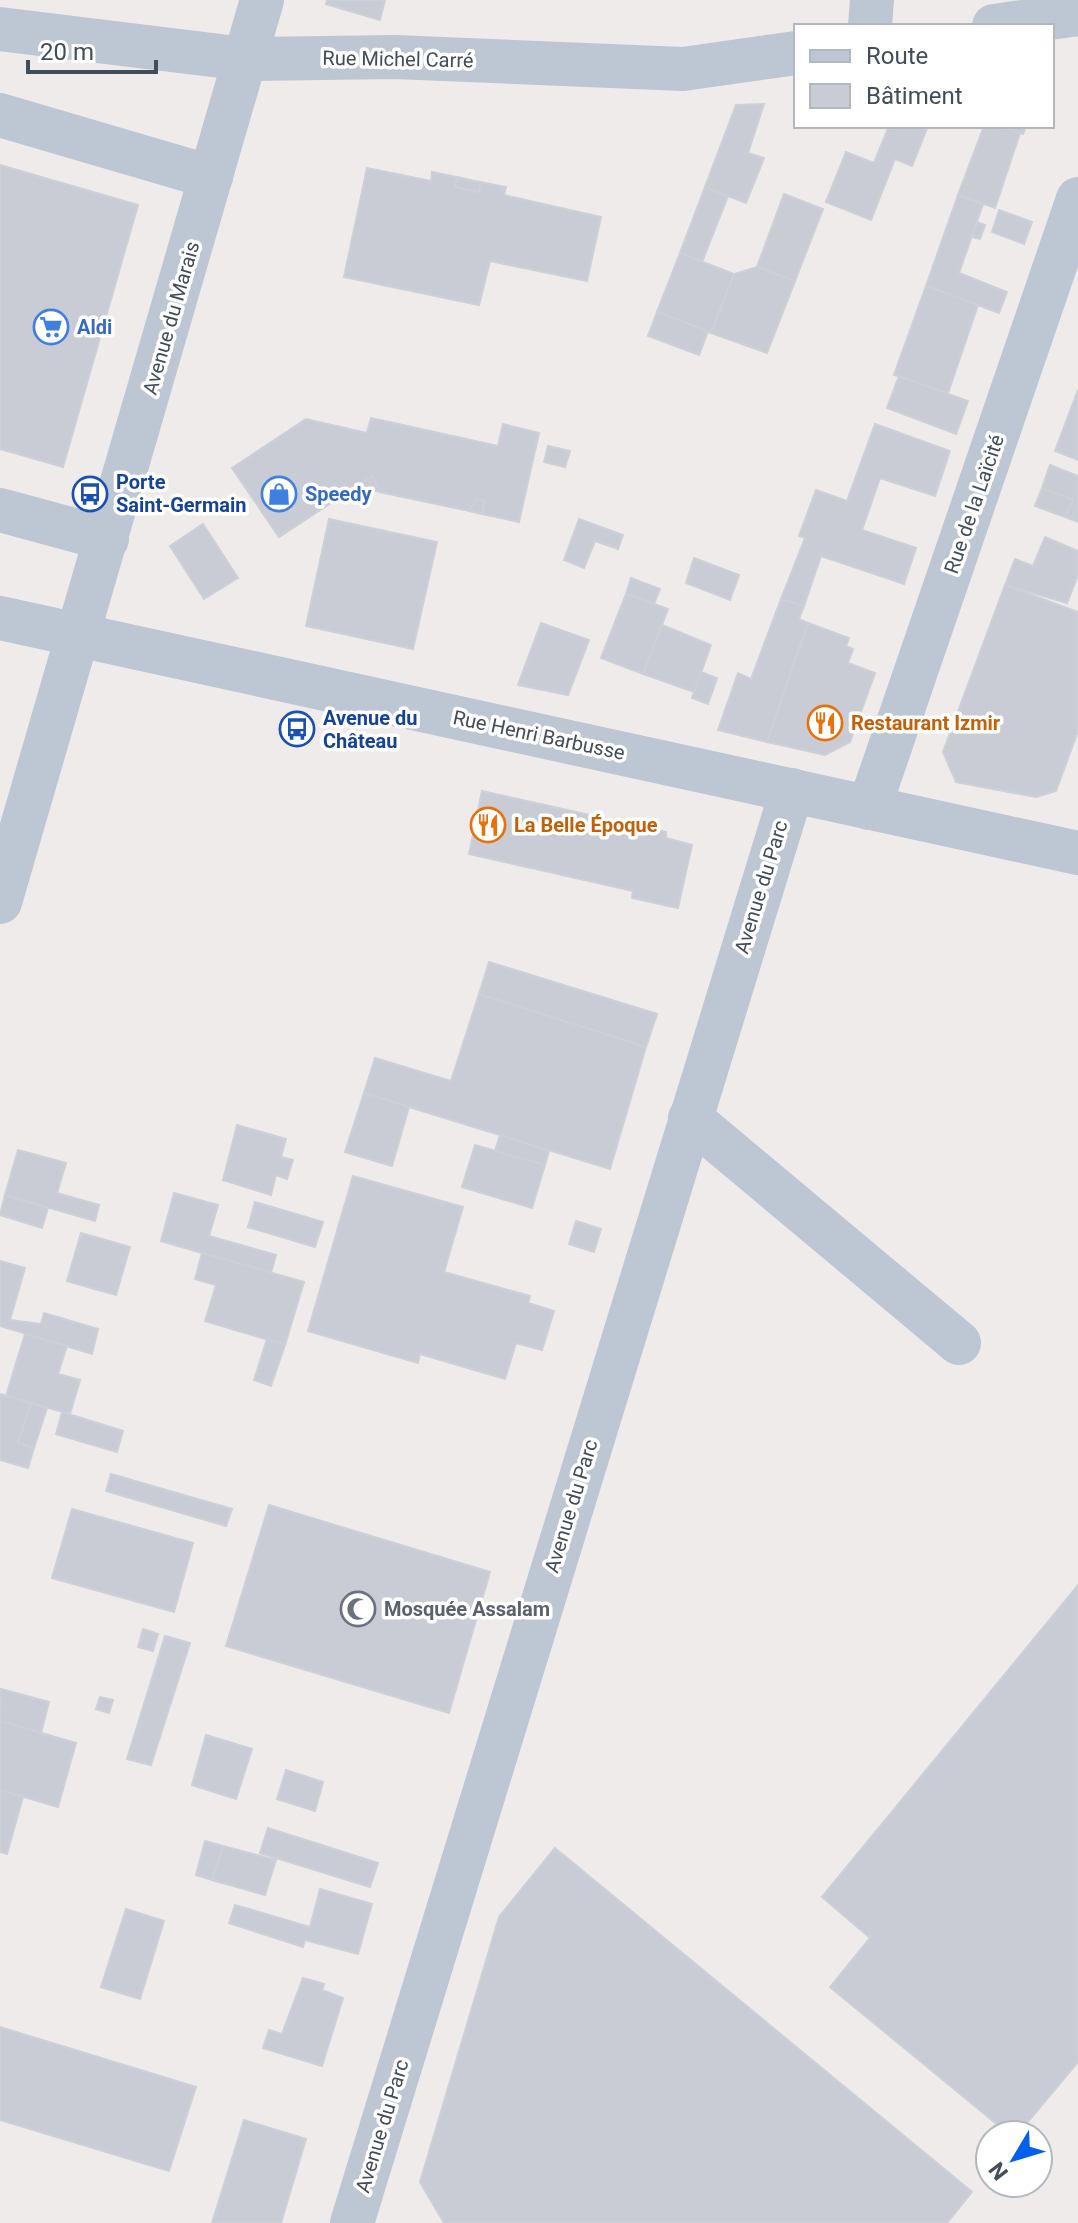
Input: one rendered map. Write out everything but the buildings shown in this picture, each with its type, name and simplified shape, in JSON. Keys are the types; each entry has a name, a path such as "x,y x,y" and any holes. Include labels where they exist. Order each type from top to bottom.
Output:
{"street":[{"name":"Avenue du Marais","path":"80,635 262,0"},
{"path":"870,24 872,0"},
{"path":"1008,24 1078,14"},
{"name":"Rue Michel Carré","path":"0,29 245,59 395,57 683,69 794,53"},
{"path":"0,115 211,177"},
{"name":"Rue de la Laïcité","path":"869,808 1078,199"},
{"path":"0,510 107,539"},
{"name":"Rue Henri Barbusse","path":"0,618 1078,853"},
{"path":"0,902 80,635"},
{"name":"Avenue du Parc","path":"352,2223 792,790"},
{"path":"690,1118 959,1343"}],"place":[{"name":"Aldi","path":"51,327"},
{"name":"Porte Saint-Germain","path":"90,494"},
{"name":"Speedy","path":"279,494"},
{"name":"Restaurant Izmir","path":"825,723"},
{"name":"Avenue du Château","path":"297,729"},
{"name":"La Belle Époque","path":"488,825"},
{"name":"Mosquée Assalam","path":"358,1609"}]}
